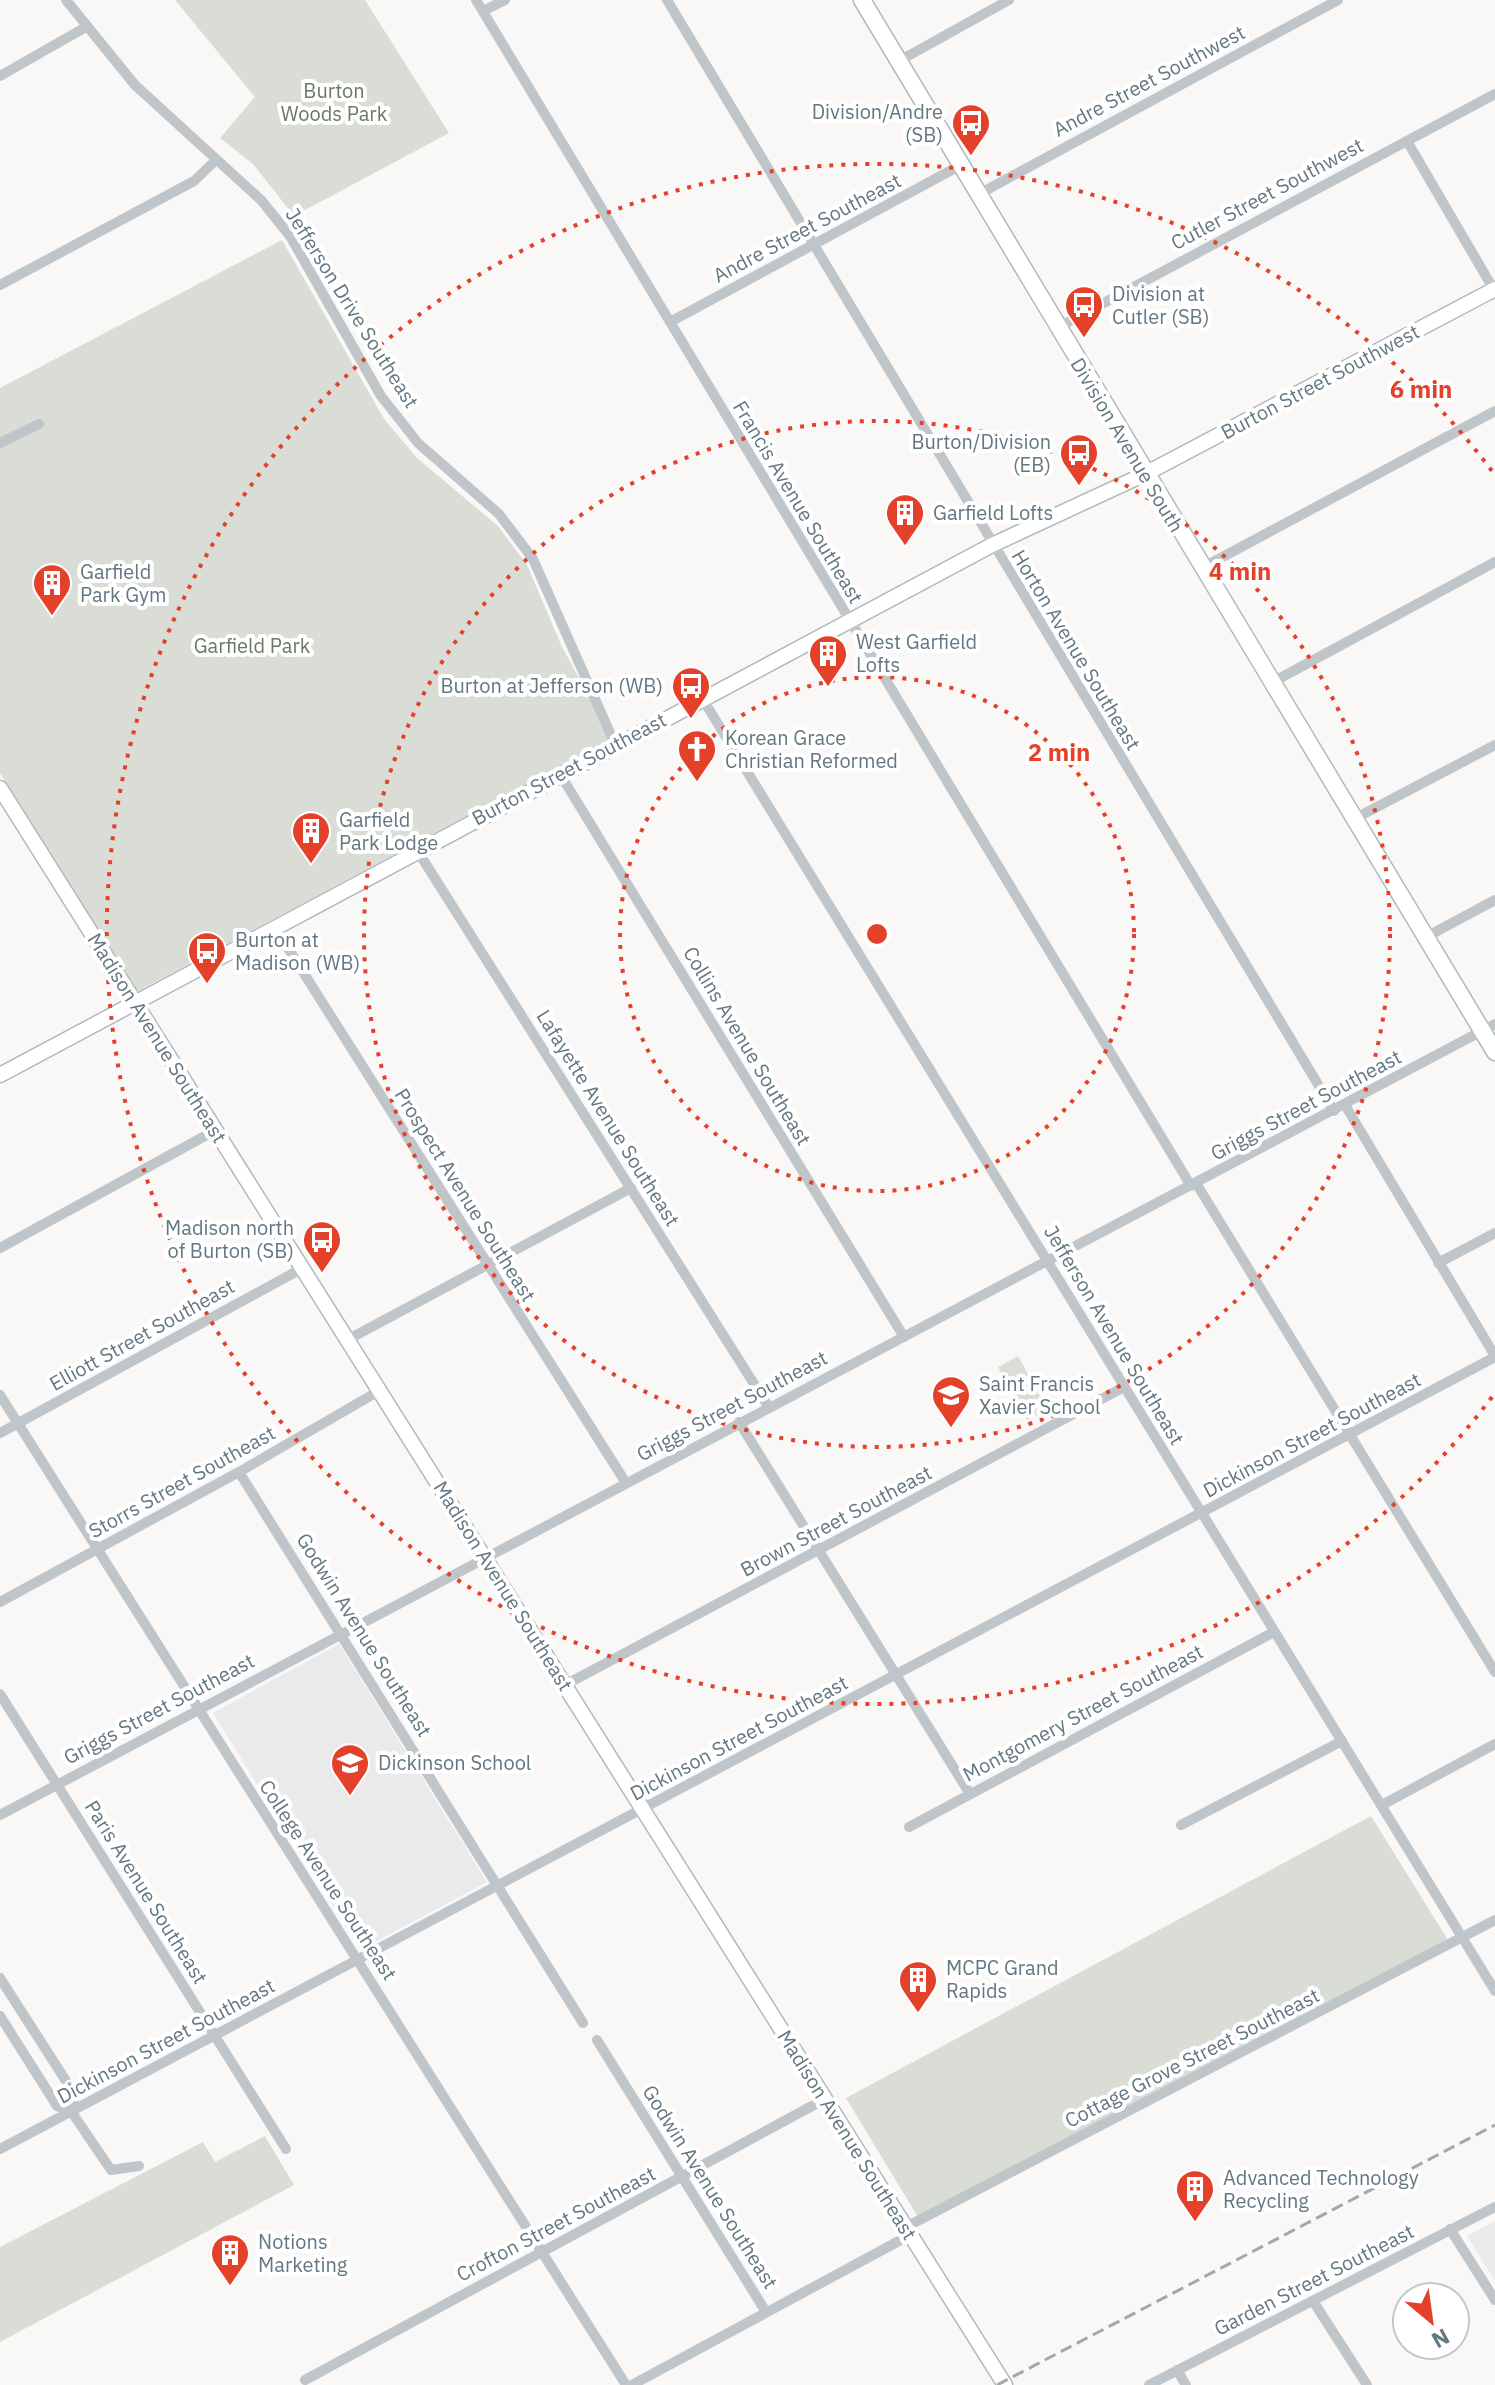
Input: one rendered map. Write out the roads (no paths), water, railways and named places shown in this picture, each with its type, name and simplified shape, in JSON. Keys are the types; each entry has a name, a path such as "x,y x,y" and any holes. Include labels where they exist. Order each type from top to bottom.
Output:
{"main road":[{"name":"Division Avenue South","path":"862,0 1271,683 1426,937 1489,1028 1495,1052"}],"street":[{"name":"Jefferson Drive Southeast","path":"66,0 135,85 261,200 290,236 376,389 418,443 499,514 533,559 615,744"},
{"name":"Francis Avenue Southeast","path":"476,0 848,621 1495,1672"},
{"path":"483,11 505,0"},
{"name":"Horton Avenue Southeast","path":"667,0 1334,1111"},
{"path":"899,61 1009,0"},
{"name":"Andre Street Southwest","path":"979,194 1338,0"},
{"path":"0,76 86,27"},
{"name":"Cutler Street Southwest","path":"1057,328 1495,94"},
{"path":"1407,141 1494,290"},
{"path":"0,285 194,181 215,161"},
{"name":"Andre Street Southeast","path":"670,322 961,165"},
{"name":"Burton Street Southwest","path":"1145,474 1494,290"},
{"path":"1202,568 1495,411"},
{"path":"0,443 39,424"},
{"name":"Burton Street Southeast","path":"0,1075 992,545 1145,474"},
{"path":"1271,683 1495,562"},
{"name":"Jefferson Avenue Southeast","path":"702,698 1495,1991"},
{"path":"1354,819 1495,745"},
{"name":"Collins Avenue Southeast","path":"560,774 904,1337"},
{"name":"Madison Avenue Southeast","path":"0,788 1005,2385"},
{"name":"Lafayette Avenue Southeast","path":"417,850 768,1406"},
{"path":"1426,937 1495,900"},
{"name":"Prospect Avenue Southeast","path":"274,926 626,1483"},
{"name":"Griggs Street Southeast","path":"0,1815 484,1556 1049,1262 1489,1028"},
{"path":"1345,1105 1495,1357"},
{"path":"0,1248 214,1131"},
{"path":"347,1340 631,1188"},
{"path":"1438,1263 1495,1233"},
{"name":"Elliott Street Southeast","path":"0,1433 301,1269"},
{"name":"Dickinson Street Southeast","path":"0,2149 1495,1357"},
{"name":"Brown Street Southeast","path":"565,1685 1124,1387"},
{"name":"Storrs Street Southeast","path":"0,1602 239,1472 379,1391"},
{"name":"College Avenue Southeast","path":"0,1395 629,2385"},
{"path":"739,1422 970,1794"},
{"name":"Godwin Avenue Southeast","path":"239,1472 583,2023"},
{"name":"Montgomery Street Southeast","path":"909,1827 1274,1632"},
{"name":"Paris Avenue Southeast","path":"0,1694 286,2149"},
{"path":"1181,1825 1342,1741"},
{"path":"1382,1805 1495,1744"},
{"name":"Cottage Grove Street Southeast","path":"629,2385 908,2231 1495,1920"},
{"path":"0,1978 75,2095 71,2111"},
{"path":"0,2016 57,2106 71,2111 111,2170 139,2166"},
{"name":"Godwin Avenue Southeast","path":"597,2040 766,2312"},
{"name":"Crofton Street Southeast","path":"305,2380 825,2099"},
{"name":"Garden Street Southeast","path":"1149,2385 1495,2207"},
{"path":"1450,2229 1495,2300"},
{"path":"1313,2301 1367,2385"},
{"path":"1177,2370 1186,2385"}],"railway":[{"path":"997,2385 1495,2125"}],"place":[{"name":"Division/Andre (SB)","path":"971,157"},
{"name":"Division at Cutler (SB)","path":"1084,339"},
{"name":"Burton/Division (EB)","path":"1079,487"},
{"name":"Garfield Lofts","path":"905,547"},
{"name":"Garfield Park Gym","path":"52,617"},
{"name":"West Garfield Lofts","path":"828,688"},
{"name":"Burton at Jefferson (WB)","path":"691,720"},
{"name":"Korean Grace Christian Reformed","path":"697,783"},
{"name":"Garfield Park Lodge","path":"311,865"},
{"name":"Burton at Madison (WB)","path":"207,985"},
{"name":"Madison north of Burton (SB)","path":"322,1274"},
{"name":"Saint Francis Xavier School","path":"951,1429"},
{"name":"Dickinson School","path":"350,1797"},
{"name":"MCPC Grand Rapids","path":"918,2014"},
{"name":"Advanced Technology Recycling","path":"1195,2223"},
{"name":"Notions Marketing","path":"230,2287"}],"park label":[{"name":"Burton Woods Park","path":"334,102"},
{"name":"Garfield Park","path":"252,646"}]}
